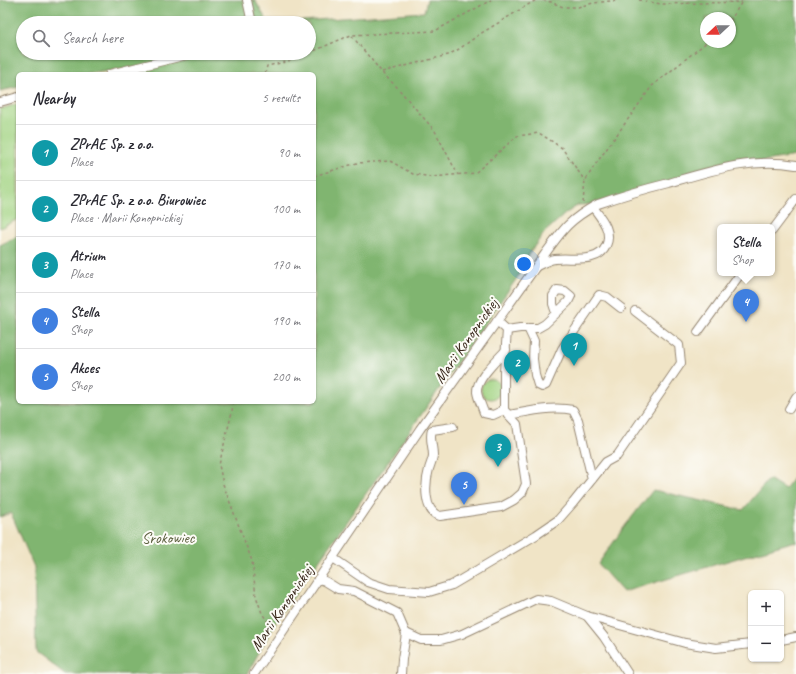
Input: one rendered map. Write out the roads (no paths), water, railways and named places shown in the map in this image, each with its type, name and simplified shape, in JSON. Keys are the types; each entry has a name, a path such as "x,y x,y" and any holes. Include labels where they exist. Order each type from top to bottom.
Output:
{"street":[{"path":"247,0 250,16"},
{"path":"118,72 167,60"},
{"path":"0,102 16,98"},
{"name":"Marii Konopnickiej","path":"254,674 420,429 563,229 582,213 614,198 720,168 750,163 779,162 796,165"},
{"path":"775,227 796,198"},
{"path":"536,267 546,261 554,259 588,258 601,254 608,242 607,229 593,207"},
{"path":"698,332 739,276"},
{"path":"528,328 534,341 533,359 535,375 538,386 542,387 546,385 562,349 599,295 607,297 621,308"},
{"path":"333,558 368,582 389,589 429,592 452,585 558,520 606,462 617,456 681,363 679,345 635,311"},
{"path":"497,321 507,330 538,328 556,313"},
{"path":"453,427 432,430 431,434 434,456 428,471 427,488 429,508 433,512 440,516 501,507 522,494 526,484 517,424 506,413 504,372 507,330"},
{"path":"506,350 482,378 478,385 477,391 484,413 493,415 531,410 564,408 574,410 578,420 592,479"},
{"path":"790,409 796,397"},
{"path":"318,579 325,581 338,589 354,591 390,608 397,613 406,633 401,674"},
{"path":"406,633 422,640 441,640 462,634 536,599 551,601 586,616 684,643 716,648 748,644"},
{"path":"586,616 604,637 628,674"},
{"path":"784,639 796,637"}],"place":[{"name":"Stella","path":"746,322"},
{"name":"ZPrAE Sp. z o.o.","path":"574,366"},
{"name":"ZPrAE Sp. z o.o. Biurowiec","path":"517,383"},
{"name":"Atrium","path":"498,467"},
{"name":"Akces","path":"464,505"}],"park label":[{"name":"Srokowiec","path":"168,538"}]}
